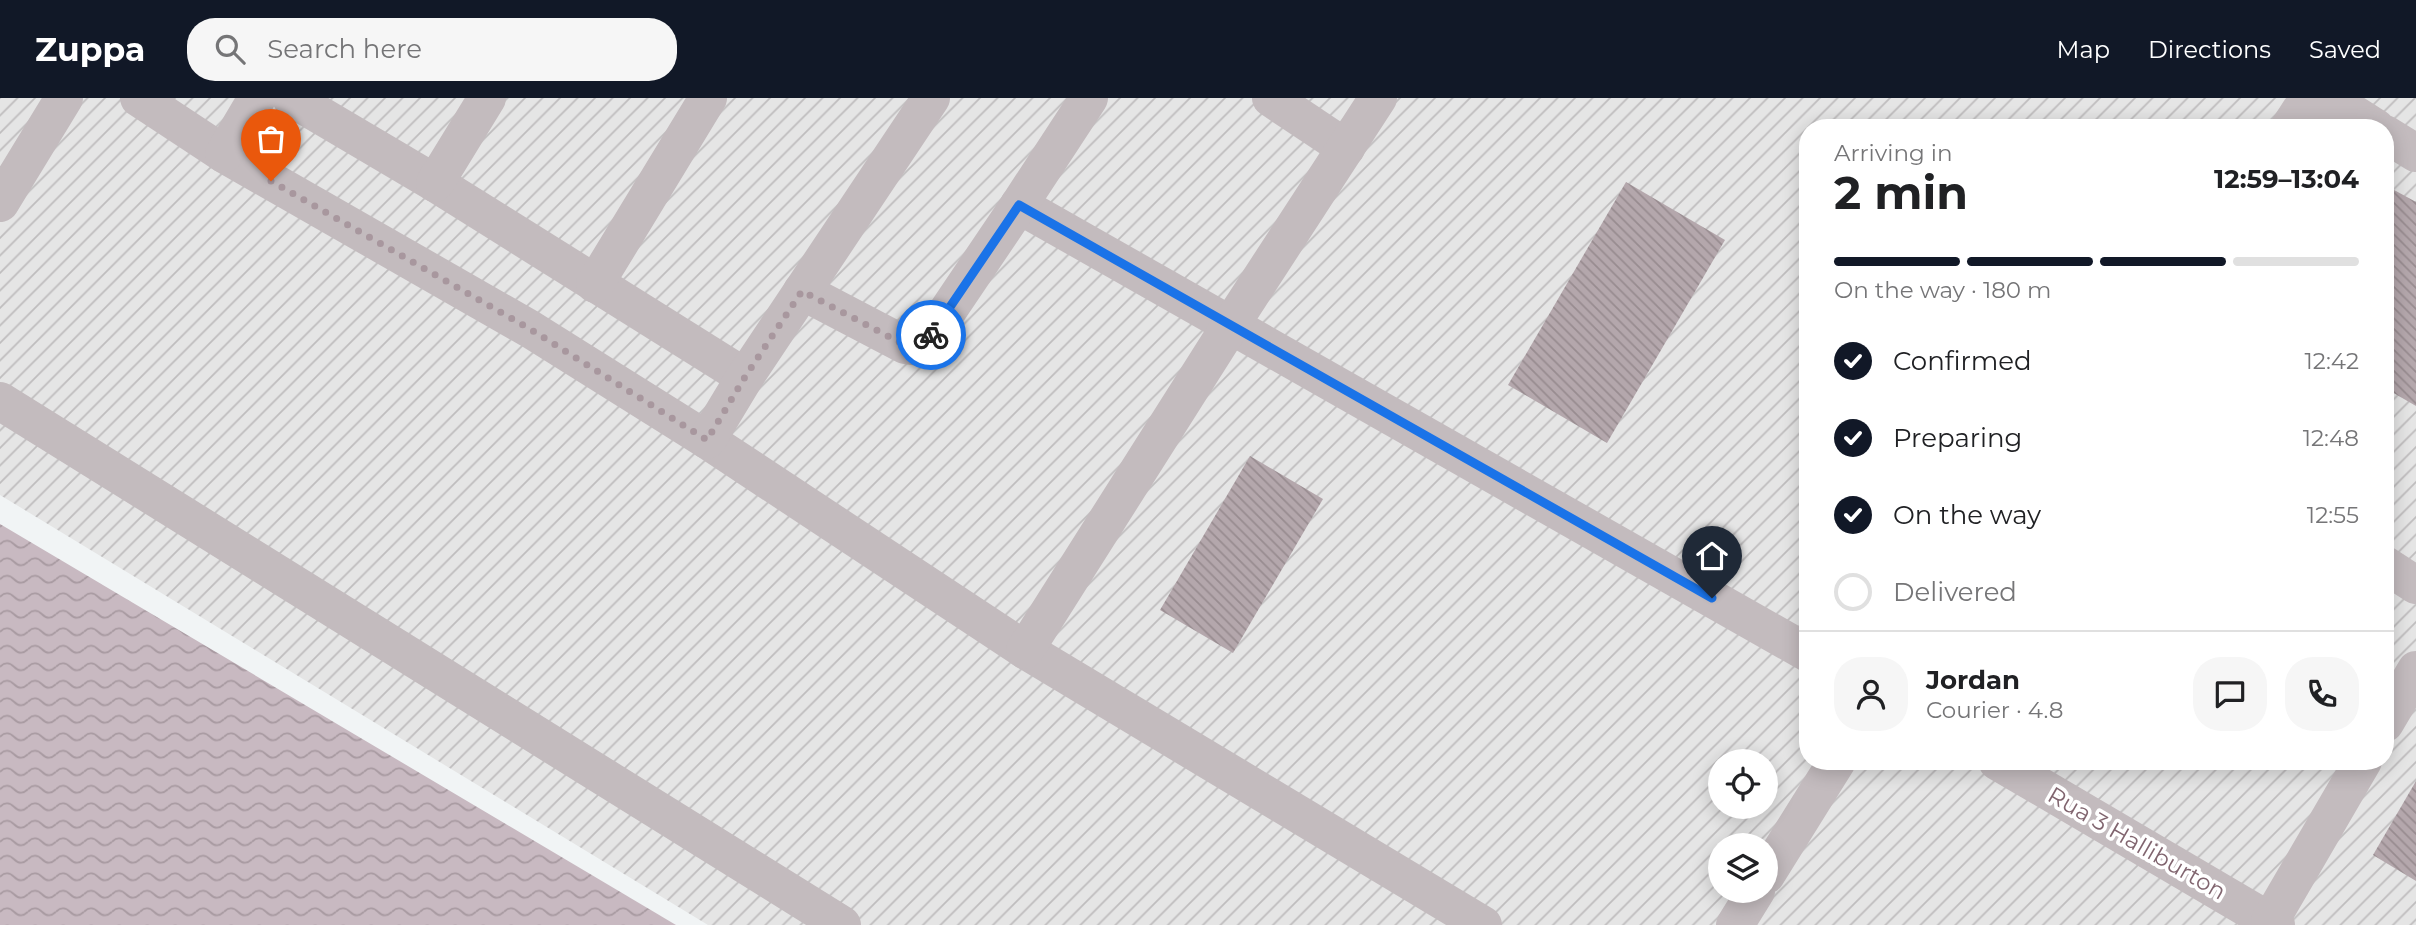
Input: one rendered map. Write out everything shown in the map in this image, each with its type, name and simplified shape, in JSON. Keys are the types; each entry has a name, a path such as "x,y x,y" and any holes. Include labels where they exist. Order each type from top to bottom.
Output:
{"lane":[{"path":"0,203 64,98"},
{"path":"139,98 224,154 530,329 707,440 1025,650 1483,925"},
{"path":"224,154 257,98"},
{"path":"291,98 435,183 745,377"},
{"path":"435,183 487,98"},
{"path":"594,284 708,98"},
{"path":"707,440 745,377 931,98"},
{"path":"802,291 905,345 919,347 926,342 1089,98"},
{"path":"1271,98 1346,148"},
{"path":"1025,650 1378,98"},
{"path":"2295,119 2301,111 2322,100 2343,107 2362,119"},
{"path":"2394,140 2416,153"},
{"path":"1019,205 1799,648"},
{"path":"0,401 842,925"},
{"path":"2394,571 2416,585"},
{"path":"2394,708 2416,670"},
{"path":"1778,856 1831,770"},
{"name":"Rua 3 Halliburton","path":"2012,770 2273,923"},
{"path":"2273,923 2358,770"},
{"path":"1735,925 1749,903"}],"shaded area":[{"path":"0,98 2416,98 2416,925 708,925 0,495"}],"water":[{"path":"0,524 676,925 0,925"}],"building":[{"path":"1626,182 1725,240 1607,443 1508,385"},
{"path":"2394,190 2416,202 2416,406 2394,393"},
{"path":"1250,456 1323,499 1233,653 1160,610"},
{"path":"2416,781 2416,881 2373,855"}],"way so far":[{"path":"271,181 530,329 707,440 802,291 905,345 919,347 931,335"}],"route":[{"path":"931,335 1019,205 1712,598"}]}
